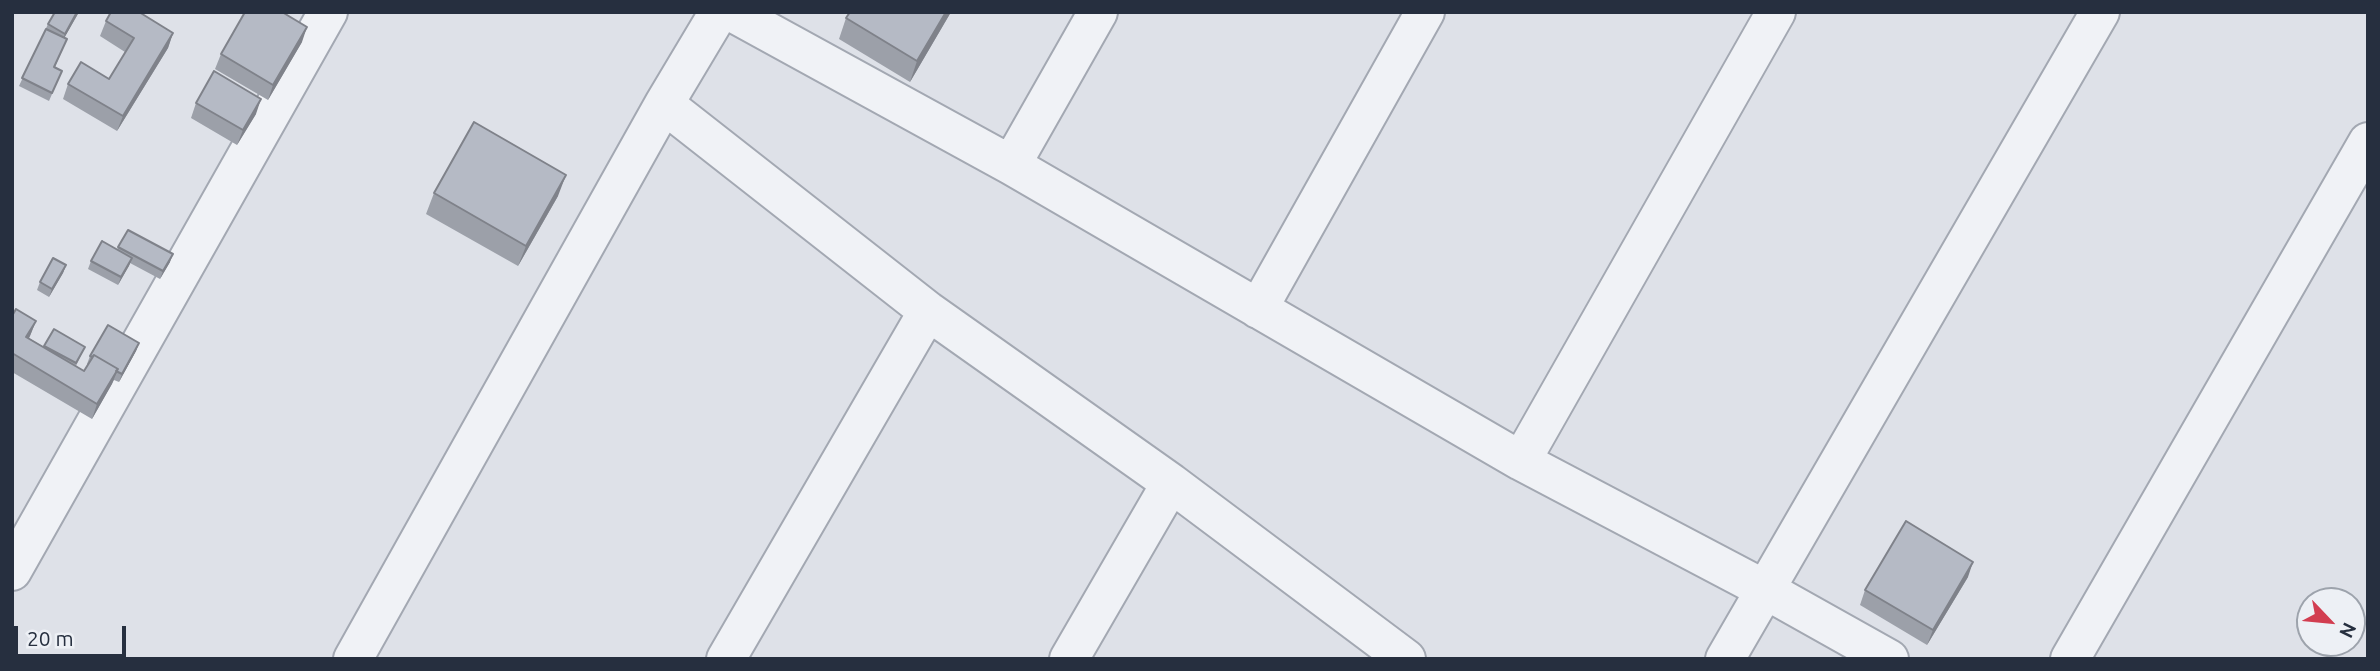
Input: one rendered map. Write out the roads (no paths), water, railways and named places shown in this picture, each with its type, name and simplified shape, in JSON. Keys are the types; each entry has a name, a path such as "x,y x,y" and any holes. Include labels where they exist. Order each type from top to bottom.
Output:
{"street":[{"path":"12,571 328,12"},
{"path":"352,659 664,104 719,12"},
{"path":"732,12 1011,165 1521,461 1764,589 1889,659"},
{"path":"1011,165 1098,12"},
{"path":"1258,309 1425,12"},
{"path":"1521,461 1776,12"},
{"path":"1725,659 2100,12"},
{"path":"664,104 928,311 1171,483 1406,659"},
{"path":"2070,659 2368,142"},
{"path":"726,659 928,311"},
{"path":"1069,659 1171,483"}]}
